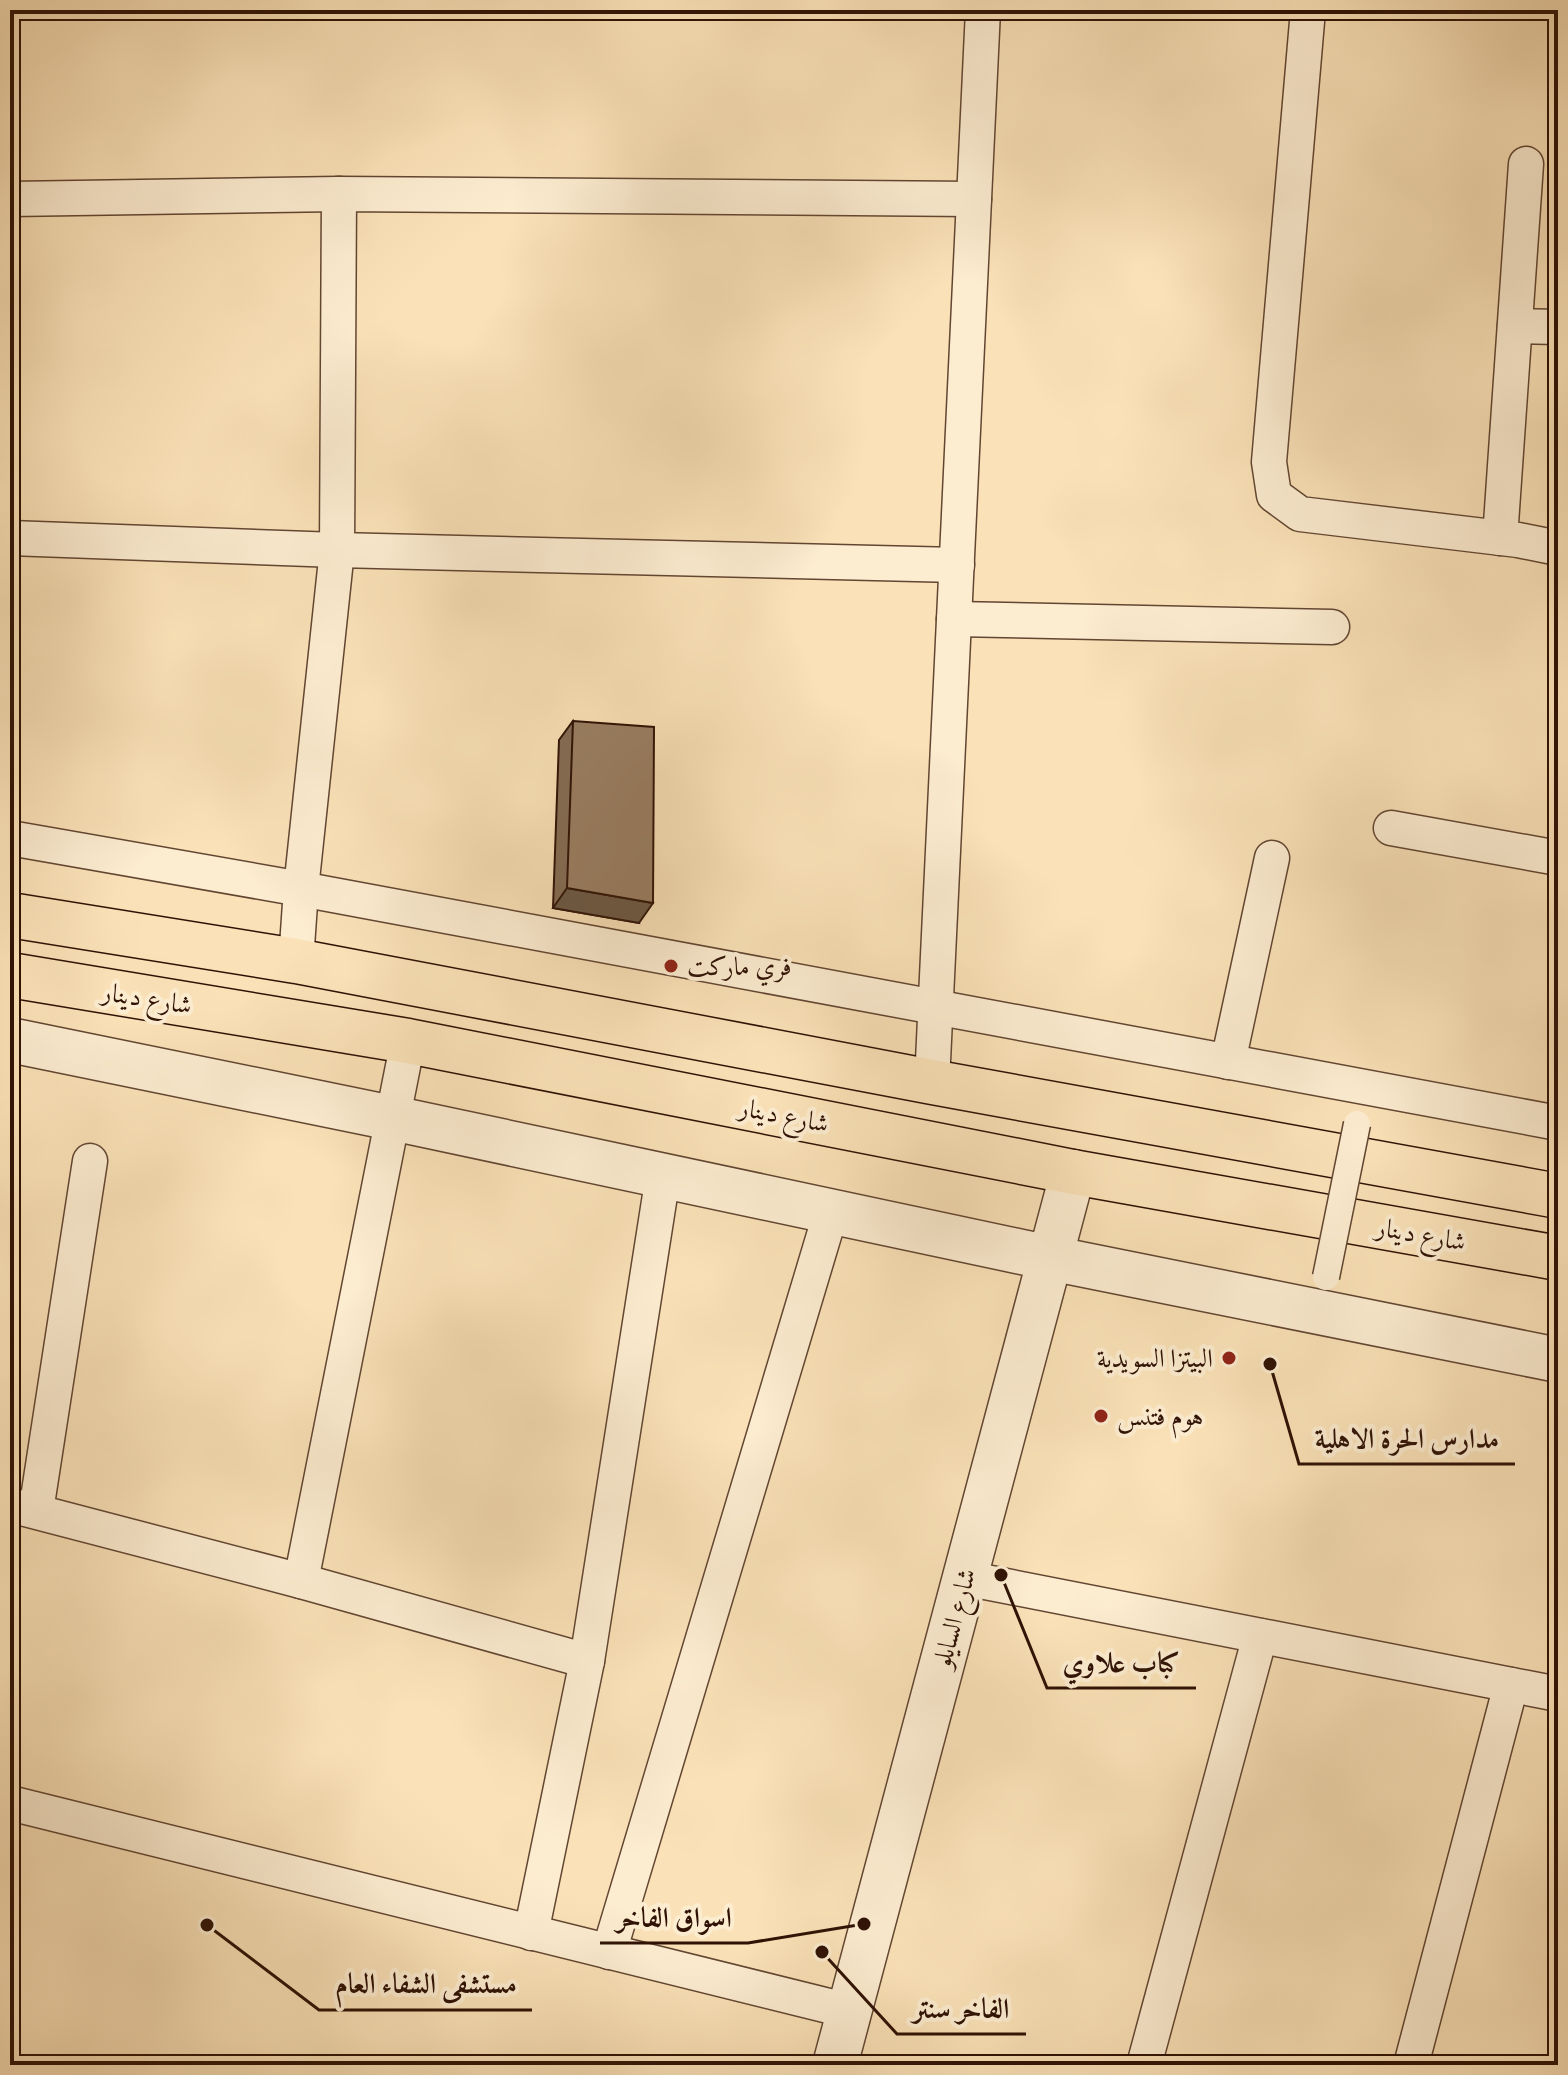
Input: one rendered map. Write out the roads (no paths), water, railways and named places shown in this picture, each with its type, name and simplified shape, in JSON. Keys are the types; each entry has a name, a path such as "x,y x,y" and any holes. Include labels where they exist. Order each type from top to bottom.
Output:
{"main road":[{"path":"10,915 296,961 932,1082 1558,1196"},
{"name":"شارع دينار","path":"10,975 408,1041 1073,1172 1558,1258"}],"street":[{"path":"932,1082 983,10"},
{"path":"1308,10 1269,462 1274,495 1300,514 1558,548"},
{"path":"1500,538 1526,164"},
{"path":"10,199 339,194 974,199"},
{"path":"296,961 337,550 339,194"},
{"path":"1515,326 1558,327"},
{"path":"10,538 337,550 957,565"},
{"path":"954,619 1332,627"},
{"path":"1391,828 1558,858"},
{"path":"10,838 301,889 1558,1123"},
{"path":"1228,1062 1272,858"},
{"path":"10,1040 1050,1258 1558,1360"},
{"path":"301,1581 408,1041"},
{"path":"1326,1277 1357,1124"},
{"path":"90,1161 23,1508 587,1661"},
{"name":"شارع السايلو","path":"835,2065 1073,1172"},
{"path":"531,1933 587,1661 663,1176"},
{"path":"609,1952 831,1212"},
{"path":"965,1578 1558,1694"},
{"path":"1144,2065 1260,1636"},
{"path":"1411,2065 1511,1685"},
{"path":"10,1803 849,2011"}],"place":[{"name":"فري ماركت","path":"671,966"},
{"name":"البيتزا السويدية","path":"1229,1358"},
{"name":"مدارس الحرة الاهلية","path":"1270,1364"},
{"name":"هوم فتنس","path":"1101,1416"},
{"name":"كباب علاوي","path":"1001,1575"},
{"name":"اسواق الفاخر","path":"864,1924"},
{"name":"مستشفى الشفاء العام","path":"207,1925"},
{"name":"الفاخر سنتر","path":"822,1952"}]}
